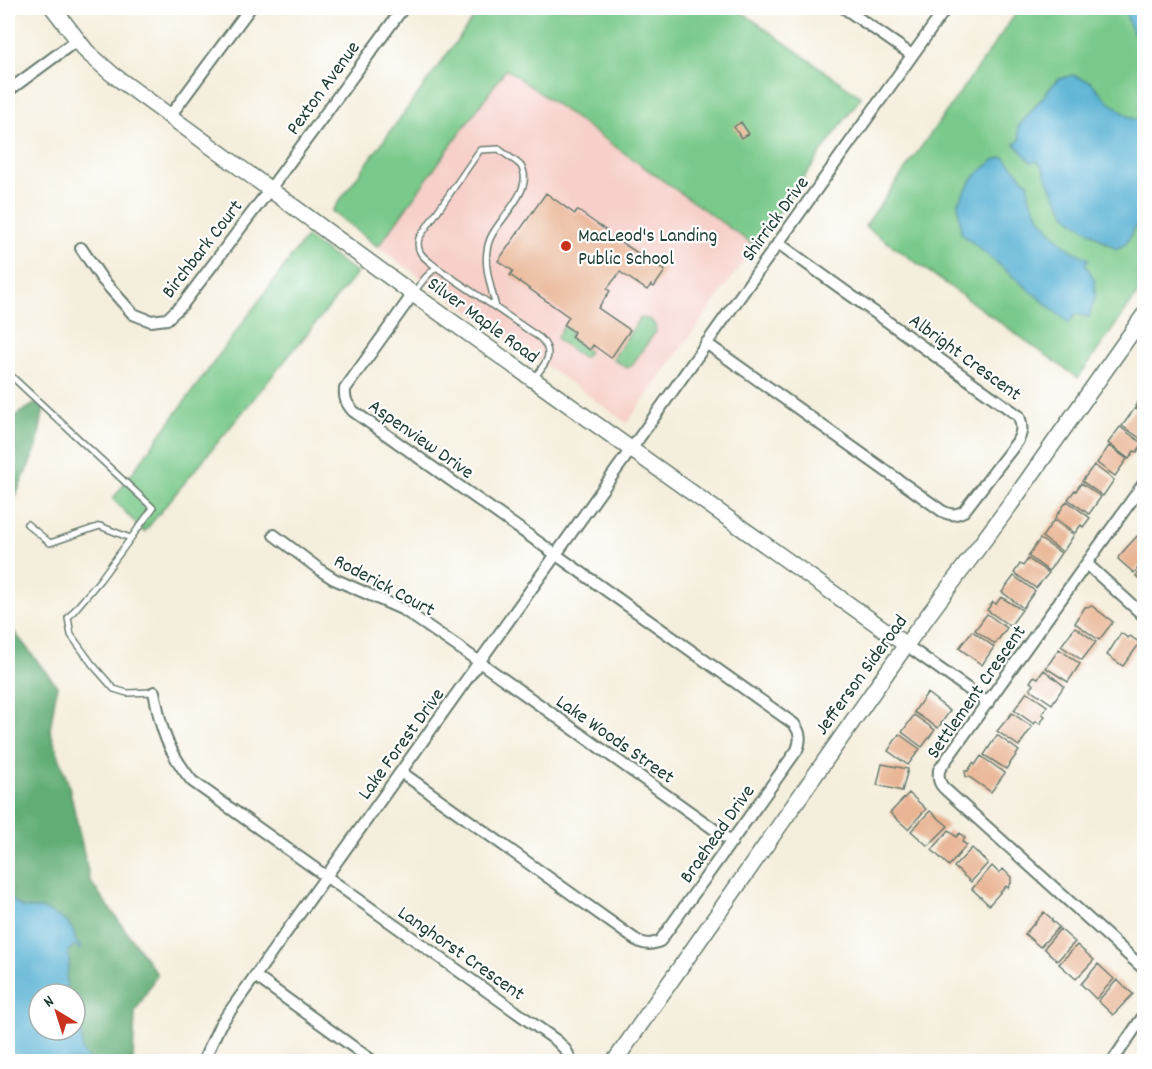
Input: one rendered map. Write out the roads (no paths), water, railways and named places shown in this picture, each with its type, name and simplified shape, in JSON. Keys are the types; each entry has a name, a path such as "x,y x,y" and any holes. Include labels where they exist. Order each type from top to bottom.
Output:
{"street":[{"name":"Silver Maple Road","path":"53,8 95,60 413,294 906,645"},
{"name":"Pexton Avenue","path":"270,189 403,8"},
{"path":"844,8 912,56"},
{"name":"Shirrick Drive","path":"631,449 946,8"},
{"path":"170,116 247,9"},
{"path":"8,91 77,40"},
{"name":"Birchbark Court","path":"81,248 102,279 133,314 151,321 167,319 183,304 270,189"},
{"name":"Albright Crescent","path":"706,343 950,515 964,512 1017,442 1022,433 1019,416 778,243"},
{"name":"Aspenview Drive","path":"413,294 349,382 344,397 347,404 353,411 556,555"},
{"name":"Jefferson Sideroad","path":"615,1062 906,645 1010,505 1144,315"},
{"name":"Lake Forest Drive","path":"203,1062 220,1025 631,449"},
{"name":"Settlement Crescent","path":"1144,483 939,770 938,778 940,785 1144,969"},
{"name":"Roderick Court","path":"274,535 322,572 404,609 480,663"},
{"name":"Braehead Drive","path":"401,772 643,944 652,945 660,941 732,842 797,750 800,743 798,729 556,555"},
{"path":"1086,564 1144,616"},
{"path":"906,645 988,703"},
{"name":"Lake Woods Street","path":"480,663 732,842"},
{"name":"Langhorst Crescent","path":"154,692 167,742 192,781 557,1041 566,1049 570,1062"},
{"path":"255,976 374,1062"},
{"path":"1112,1062 1144,1015"}],"lane":[{"path":"496,308 486,265 490,239 523,189 524,179 521,166 499,149 480,150 419,238 417,245 420,254 436,267 545,343 548,355 533,380"},
{"path":"413,294 436,267"},
{"path":"8,373 153,508 100,580 68,618 71,635 114,689 127,693 154,692"},
{"path":"27,524 50,543 100,526 130,538"}],"water":[{"path":"1126,8 1144,8 1144,46 1131,29"},
{"path":"1073,75 1091,82 1108,101 1131,118 1144,121 1144,210 1126,244 1116,249 1069,218 1042,166 1037,161 1031,162 1015,144 1020,140 1018,127 1057,80"},
{"path":"1004,157 1029,184 1034,208 1046,225 1067,246 1089,259 1085,263 1095,281 1095,298 1089,317 1076,314 1069,323 961,233 958,202 974,177 994,160"},
{"path":"8,897 23,908 44,909 67,922 82,949 75,945 68,951 66,982 27,982 27,1042 82,1042 82,1052 90,1061 8,1061"}],"place":[{"name":"MacLeod's Landing Public School","path":"566,246"}]}
